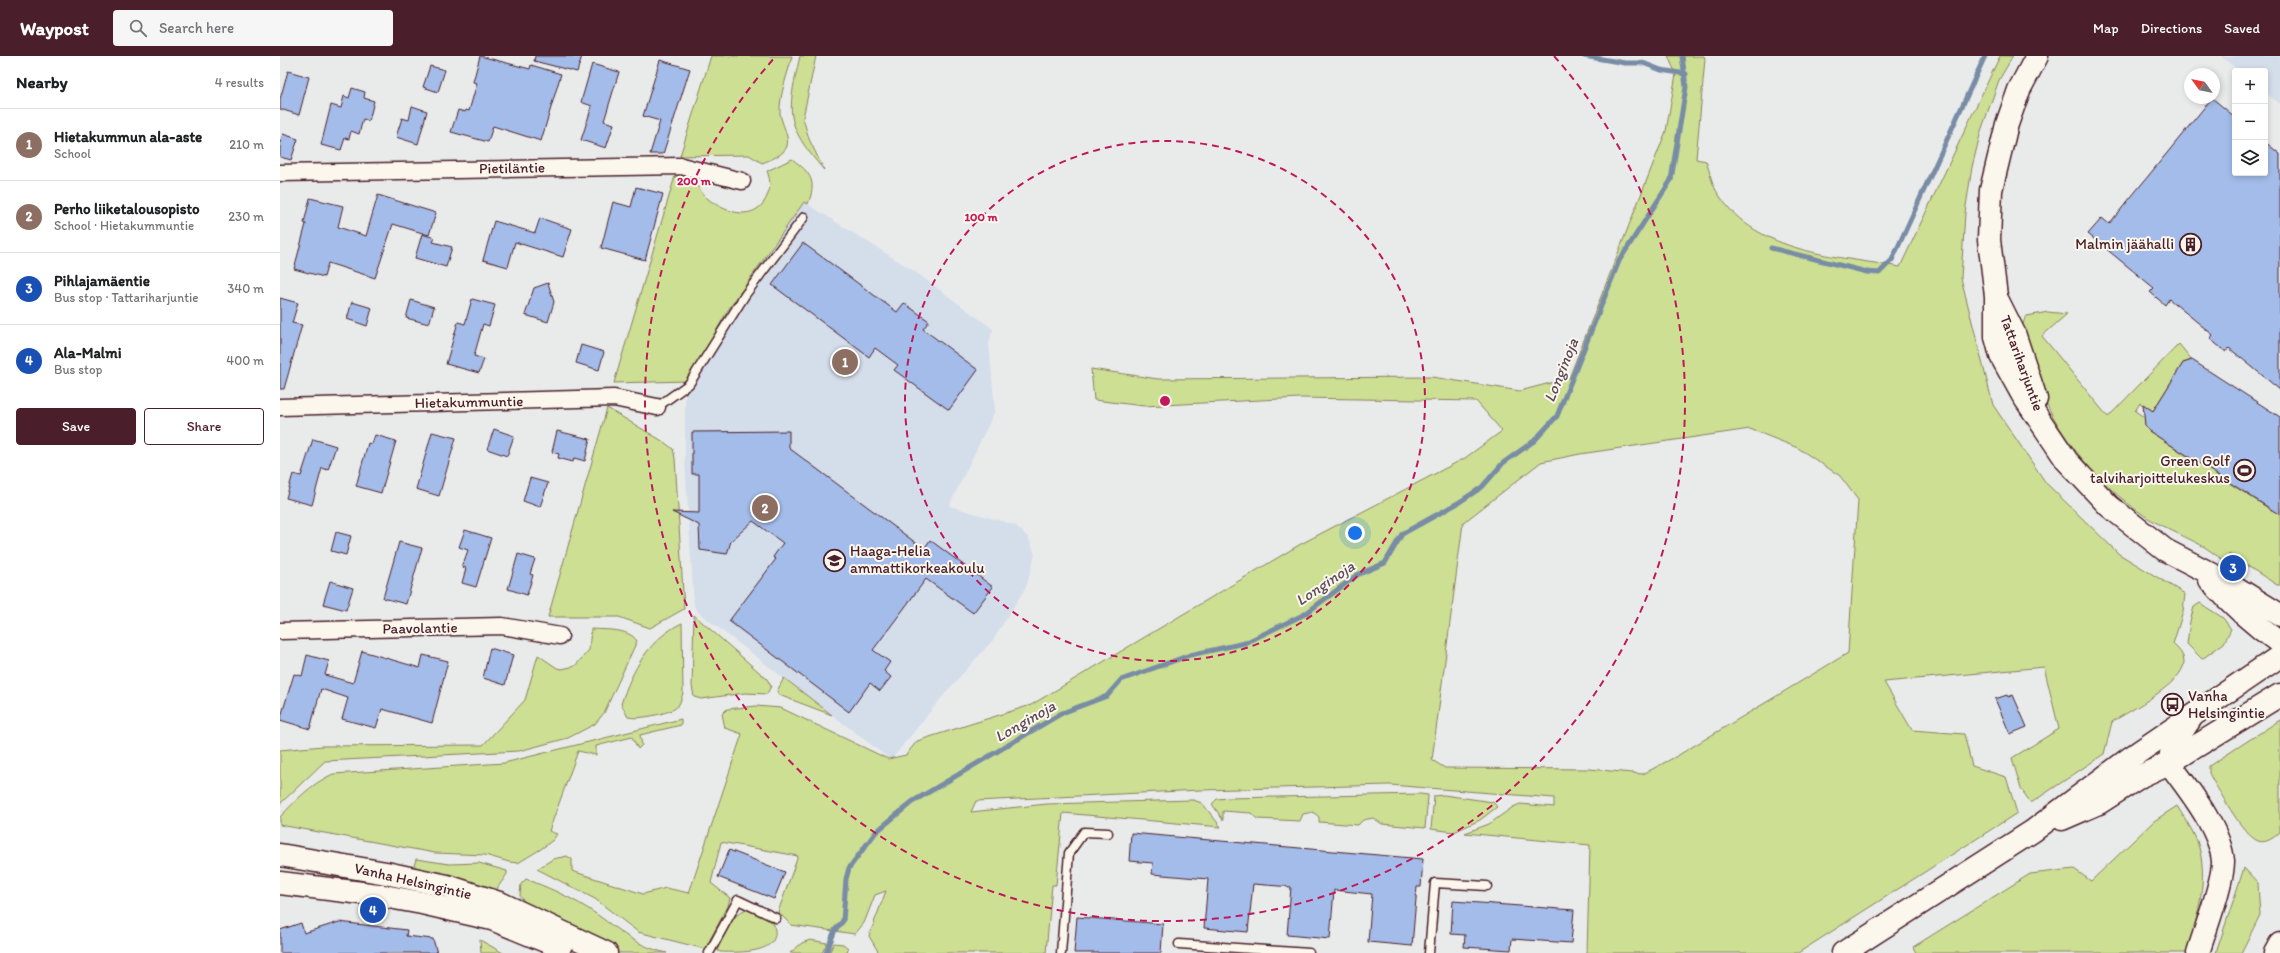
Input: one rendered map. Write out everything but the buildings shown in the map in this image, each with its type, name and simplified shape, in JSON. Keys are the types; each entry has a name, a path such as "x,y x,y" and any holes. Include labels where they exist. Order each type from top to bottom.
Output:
{"main road":[{"name":"Tattariharjuntie","path":"2037,56 2019,90 2007,124 1991,190 1989,240 1996,296 1996,337 2001,356 2022,394 2067,461 2109,506 2165,550 2201,570 2225,581 2280,615"},
{"name":"Tattariharjuntie","path":"2201,570 2226,599 2258,628 2280,643"},
{"path":"1843,953 2033,831 2130,758 2191,718 2280,656"},
{"path":"2033,831 2099,803 2141,776 2169,763 2280,695"},
{"path":"2191,718 2173,745 2169,763 2206,818 2219,842 2223,862 2198,953"},
{"name":"Vanha Helsingintie","path":"280,855 386,873 447,886 502,904 606,953"},
{"name":"Vanha Helsingintie","path":"280,884 378,895 492,919 576,953"},
{"path":"2275,953 2280,944"}],"street":[{"name":"Pietiläntie","path":"280,173 681,166 742,181"},
{"name":"Hietakummuntie","path":"280,407 614,398 657,407"},
{"name":"Paavolantie","path":"280,631 502,626 560,636"}],"lane":[{"path":"657,407 690,384 746,295 804,217"},
{"path":"1061,953 1069,853 1084,832 1108,833"},
{"path":"1429,953 1435,883 1486,886"},
{"path":"709,953 738,900 776,918"},
{"path":"1179,944 1309,953"}],"shaded area":[{"path":"2221,56 2280,56 2280,104 2268,94 2268,68 2235,68"},
{"path":"804,202 914,271 993,329 989,343 995,411 949,506 1015,525 1028,537 1035,554 1027,585 993,640 947,691 891,760 699,613 694,606 685,461 685,388 728,310"}],"green space":[{"path":"711,56 792,56 782,92 780,106 780,113 788,142 787,146 780,155 762,163 749,155 680,156"},
{"path":"800,56 816,56 803,118 809,139 824,170 802,141 795,129 792,117 791,105"},
{"path":"1668,56 1704,56 1705,59 1696,159 1706,161 1713,183 1719,195 1735,215 1755,230 1777,241 1800,249 1826,255 1900,267 2000,56 2013,56 1999,80 1981,131 1972,167 1965,213 1961,278 1993,405 2046,483 2119,554 2185,594 2183,612 2173,644 2183,657 2184,662 2182,670 2175,679 2154,696 2112,722 2104,754 2031,803 2021,789 2012,758 2059,729 2044,667 1884,682 1912,730 1964,734 1972,766 2006,777 2017,813 1798,953 1587,953 1590,845 1465,833 1489,824 1513,807 1520,804 1554,807 1554,798 1390,785 1201,790 976,801 971,812 1047,804 1193,800 1202,803 1221,827 1063,813 1056,885 1052,885 1046,953 879,953 869,936 886,891 875,895 864,923 855,934 791,925 778,912 798,856 721,842 711,883 730,898 728,906 705,949 638,932 595,899 537,869 553,859 567,856 572,859 572,871 643,894 666,888 689,893 742,734 725,728 722,714 727,709 756,706 781,708 888,759 906,755 917,741 1031,705 1299,545 1465,458 1502,431 1476,401 1300,398 1144,406 1094,400 1091,369 1158,379 1432,377 1520,391 1569,378 1666,131 1676,74","holes":["1750,429 1798,448 1840,476 1858,500 1848,653 1677,756 1643,774 1590,769 1445,768 1432,760 1463,523 1541,462 1580,454"]},
{"path":"792,159 808,173 812,183 811,196 808,204 804,202 728,310 688,381 614,383 675,176 690,179 707,198 723,208 740,213 749,212 756,209 763,203 768,194 770,182 767,171"},
{"path":"2048,312 2067,314 2042,336 2108,417 2179,344 2192,360 2183,363 2153,411 2140,403 2135,411 2147,419 2145,426 2149,431 2271,510 2280,509 2280,585 2277,585 2229,554 2225,561 2200,545 2148,518 2108,487 2090,469 2074,449 2047,406 2037,382 2024,342 2022,331 2024,321 2027,316"},
{"path":"607,408 664,442 673,449 675,458 684,609 650,628 619,617 548,617"},
{"path":"2200,603 2223,618 2231,629 2224,643 2202,659 2187,644 2190,621 2194,607"},
{"path":"694,615 767,679 771,686 767,694 745,693 701,699 694,697 692,686"},
{"path":"682,623 683,693 679,704 676,708 658,715 638,718 628,717 621,704 625,691 636,668 651,647 660,638"},
{"path":"591,629 623,632 633,637 637,641 604,713 595,724 568,738 519,751 325,761 280,804 280,750 323,746 483,745 525,700 538,655 557,668 562,669 575,666 589,650"},
{"path":"784,678 832,715 779,695 777,691"},
{"path":"681,719 681,725 640,735 642,745 638,749 632,737 596,746 596,755 578,751 549,831 557,834 553,840 541,849 518,863 485,855 435,853 280,825 280,817 298,799 325,778 333,774 504,763"},
{"path":"2280,720 2280,832 2270,840 2261,842 2252,837 2239,823 2213,781 2209,773 2209,766"},
{"path":"1428,795 1425,828 1382,824 1373,818 1363,820 1358,825 1319,822 1319,817 1313,812 1303,814 1300,821 1257,819 1251,813 1223,811 1223,820 1212,804 1217,799 1228,798"},
{"path":"1444,795 1493,802 1497,807 1480,820 1454,832 1431,829 1434,796"},
{"path":"2177,806 2197,841 2201,855 2202,869 2201,898 2187,953 1916,953 1913,947 2030,874 2074,869 2091,881 2154,821"},
{"path":"416,859 449,864 479,863 507,871 507,874 492,896 444,882 414,866"},
{"path":"2244,868 2258,883 2260,915 2241,953 2216,953"},
{"path":"526,879 557,892 580,904 643,945 654,950 667,953 618,953 529,908 520,896 521,884"},
{"path":"744,910 752,910 771,919 775,930 774,939 769,945 761,949 741,952 720,952 717,950 728,927 735,917"},
{"path":"480,940 503,953 481,953"},
{"path":"810,940 827,943 822,953 790,953 802,943"},
{"path":"834,943 843,944 848,948 847,953 829,953"}],"waterway":[{"path":"1584,56 1625,63 1643,63 1661,70 1686,74"},
{"name":"Longinoja","path":"826,953 835,930 843,921 846,879 849,868 876,832 912,802 1062,713 1107,696 1121,680 1190,655 1245,643 1305,614 1357,575 1385,563 1402,534 1458,503 1482,487 1503,463 1534,441 1557,416 1619,261 1671,180 1686,87 1682,56"},
{"path":"1771,248 1867,272 1879,273 1892,260 1985,56"}],"place":[{"name":"Malmin jäähalli","path":"2190,244"},
{"name":"Hietakummun ala-aste","path":"845,362"},
{"name":"Green Golf talviharjoittelukeskus","path":"2245,470"},
{"name":"Perho liiketalousopisto","path":"765,508"},
{"name":"Haaga-Helia ammattikorkeakoulu","path":"835,560"},
{"name":"Pihlajamäentie","path":"2233,568"},
{"name":"Vanha Helsingintie","path":"2173,705"},
{"name":"Ala-Malmi","path":"373,910"}]}
